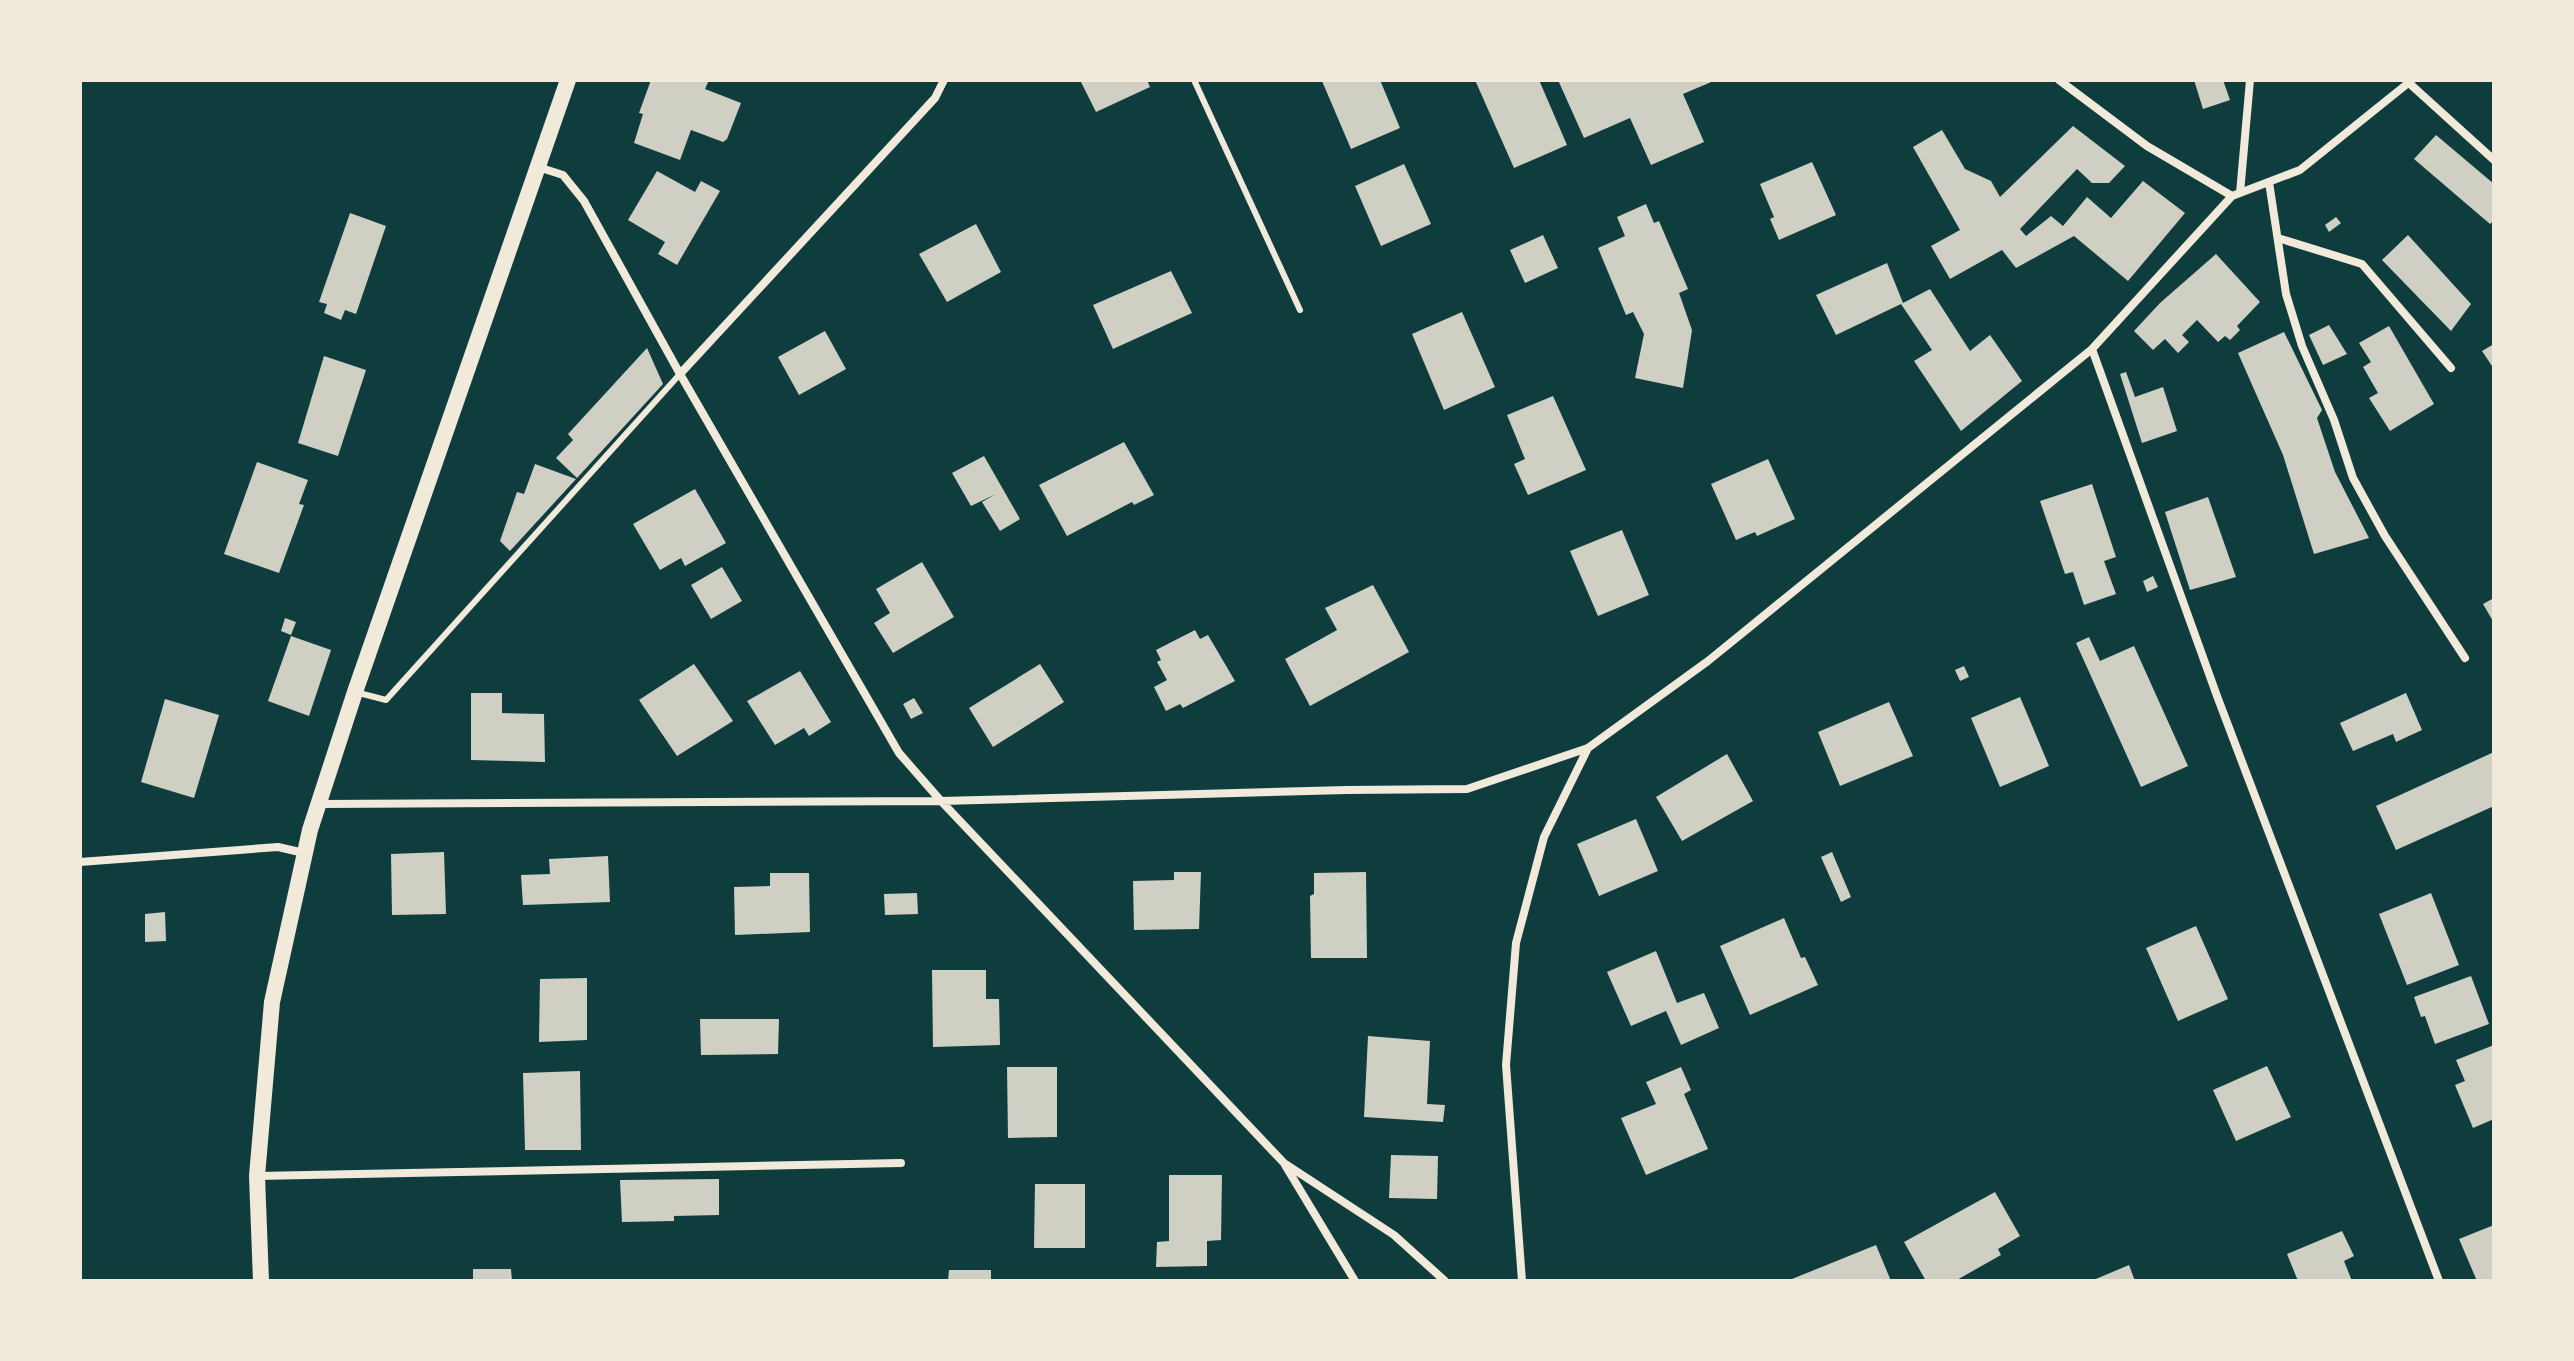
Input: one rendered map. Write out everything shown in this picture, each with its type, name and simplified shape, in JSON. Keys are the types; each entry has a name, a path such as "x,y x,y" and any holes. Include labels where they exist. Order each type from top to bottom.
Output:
{"main road":[{"path":"261,1281 257,1176 272,1002 317,804 567,80"}],"street":[{"path":"680,374 935,98 944,80"},
{"path":"2059,80 2147,146 2236,194"},
{"path":"2236,194 2250,80"},
{"path":"317,804 941,801 1467,789 1588,748 1708,661 2092,349 2236,194 2300,170 2410,82 2494,160"},
{"path":"538,167 563,175 584,201 899,753 1284,1163 1355,1281"},
{"path":"2269,182 2286,294 2353,478 2385,536 2465,658"},
{"path":"2278,238 2362,264 2451,368"},
{"path":"2092,349 2217,696 2439,1281"},
{"path":"1522,1281 1506,1065 1516,943 1544,837 1588,748"},
{"path":"80,862 278,847 305,853"},
{"path":"257,1176 901,1163"},
{"path":"1284,1163 1394,1235 1445,1281"}],"lane":[{"path":"1194,80 1300,310"},
{"path":"355,692 386,700 680,374"}],"building":[{"path":"651,80 709,80 705,89 741,103 727,139 723,142 691,130 680,160 634,143 643,114 639,113"},
{"path":"1080,80 1147,80 1150,87 1096,112"},
{"path":"1324,80 1380,80 1400,128 1351,149"},
{"path":"1475,80 1539,80 1567,145 1514,168"},
{"path":"1558,80 1716,80 1683,94 1704,142 1651,165 1630,118 1584,138"},
{"path":"2194,80 2223,80 2230,100 2203,109"},
{"path":"2073,126 2125,166 2109,183 2092,183 2077,169 2020,229 2026,236 2051,216 2063,226 2087,197 2111,218 2143,181 2185,213 2128,281 2074,236 2016,268 2002,250 1950,279 1931,246 1960,230 1913,147 1942,130 1965,169 1991,181 2000,197"},
{"path":"2436,135 2494,184 2494,220 2490,224 2414,159"},
{"path":"1812,162 1836,215 1779,240 1770,219 1774,217 1760,184"},
{"path":"1404,164 1431,224 1381,246 1355,186"},
{"path":"657,171 695,192 701,181 720,191 677,265 658,254 665,242 628,220"},
{"path":"1646,204 1654,223 1659,221 1688,289 1679,293 1692,330 1683,388 1635,378 1644,334 1633,312 1626,315 1598,248 1625,236 1617,217"},
{"path":"350,213 386,226 356,314 345,310 341,320 324,313 327,304 319,302"},
{"path":"2336,217 2341,223 2329,232 2325,225"},
{"path":"976,224 1001,272 947,302 919,254"},
{"path":"1543,235 1558,268 1525,283 1510,250"},
{"path":"2408,235 2471,304 2451,331 2382,260"},
{"path":"2216,254 2260,302 2237,326 2240,330 2230,340 2225,336 2218,342 2197,320 2182,335 2189,342 2178,353 2165,339 2153,350 2134,331 2160,303"},
{"path":"1887,263 1903,303 1930,289 1970,351 1990,335 2022,381 1961,431 1914,361 1932,350 1901,304 1836,335 1816,295"},
{"path":"1171,271 1192,313 1113,349 1093,305"},
{"path":"1462,312 1495,387 1444,410 1412,334"},
{"path":"2329,325 2347,354 2323,365 2309,335"},
{"path":"2389,326 2434,404 2390,431 2369,398 2378,393 2363,367 2371,362 2359,343"},
{"path":"825,331 846,369 799,395 778,357"},
{"path":"2284,332 2322,410 2317,418 2335,472 2369,538 2314,554 2283,455 2238,353"},
{"path":"2494,344 2494,369 2482,351"},
{"path":"647,348 663,384 577,478 556,458 573,440 568,434"},
{"path":"324,356 366,370 338,456 298,443"},
{"path":"2126,372 2135,397 2163,387 2177,431 2142,443 2120,374"},
{"path":"1553,396 1586,470 1528,495 1514,464 1525,459 1507,415"},
{"path":"1124,442 1154,495 1134,505 1132,502 1067,536 1039,485"},
{"path":"984,456 1020,519 1000,531 982,502 996,494 971,506 952,473"},
{"path":"1768,459 1795,519 1757,536 1755,532 1736,540 1711,484"},
{"path":"257,462 308,480 299,504 304,505 279,573 224,554"},
{"path":"535,464 576,479 510,551 500,541 517,492 524,494"},
{"path":"2092,484 2116,557 2104,561 2116,594 2084,605 2073,572 2065,574 2040,501"},
{"path":"695,489 726,543 685,566 681,558 660,570 633,524"},
{"path":"2208,497 2236,577 2190,590 2165,512"},
{"path":"1622,530 1649,595 1598,616 1570,551"},
{"path":"922,562 954,617 893,653 874,623 890,613 876,589"},
{"path":"722,567 742,601 711,619 691,585"},
{"path":"2153,576 2158,587 2147,592 2143,581"},
{"path":"1373,585 1409,652 1310,706 1285,659 1337,630 1325,608"},
{"path":"2494,598 2494,623 2483,604"},
{"path":"285,618 296,622 291,635 281,631"},
{"path":"1195,630 1200,639 1208,635 1235,681 1183,708 1180,704 1166,711 1154,687 1167,680 1157,662 1161,660 1156,650"},
{"path":"291,636 331,650 309,716 268,701"},
{"path":"2089,637 2100,661 2134,646 2188,766 2141,787 2076,643"},
{"path":"694,664 733,721 677,756 639,700"},
{"path":"1040,664 1064,702 993,747 969,708"},
{"path":"1964,666 1969,677 1960,681 1955,670"},
{"path":"800,671 831,722 809,736 804,728 775,745 747,701"},
{"path":"471,693 502,693 502,713 544,714 545,762 471,760"},
{"path":"2406,693 2422,730 2396,742 2393,734 2353,751 2340,723"},
{"path":"2020,697 2049,766 2000,787 1971,718"},
{"path":"914,698 923,713 911,719 903,704"},
{"path":"165,699 219,715 194,798 141,782"},
{"path":"1889,702 1913,756 1840,786 1818,732"},
{"path":"2494,752 2494,806 2396,850 2376,806"},
{"path":"1727,754 1753,801 1682,841 1656,797"},
{"path":"1636,819 1658,871 1599,896 1577,844"},
{"path":"444,852 446,914 392,915 391,854"},
{"path":"1832,852 1851,897 1841,902 1821,857"},
{"path":"608,856 610,902 523,905 521,875 550,874 549,859"},
{"path":"1174,872 1201,872 1199,929 1134,930 1133,881 1174,880"},
{"path":"1366,872 1367,958 1311,958 1310,896 1314,894 1314,873"},
{"path":"770,873 809,873 810,932 735,935 734,887 770,886"},
{"path":"917,893 918,914 885,915 884,894"},
{"path":"2431,893 2459,965 2407,985 2379,914"},
{"path":"165,912 166,941 145,942 145,914"},
{"path":"1784,918 1801,958 1805,957 1818,985 1750,1015 1720,946"},
{"path":"2196,926 2228,999 2178,1021 2146,948"},
{"path":"1656,951 1677,1003 1704,993 1719,1028 1681,1045 1666,1011 1631,1026 1607,972"},
{"path":"932,970 986,970 986,999 999,999 1000,1045 933,1047"},
{"path":"2471,976 2489,1024 2435,1044 2414,997"},
{"path":"587,978 587,1040 539,1042 540,979"},
{"path":"700,1019 779,1019 778,1054 701,1055"},
{"path":"1368,1036 1430,1041 1427,1104 1445,1105 1443,1122 1364,1117"},
{"path":"2494,1045 2494,1119 2473,1128 2455,1085 2465,1081 2456,1060"},
{"path":"2267,1066 2291,1117 2236,1141 2213,1090"},
{"path":"1007,1067 1057,1067 1057,1137 1008,1138"},
{"path":"1681,1067 1691,1090 1684,1094 1708,1149 1646,1175 1621,1118 1656,1104 1646,1082"},
{"path":"580,1071 581,1150 525,1150 523,1073"},
{"path":"1391,1155 1438,1156 1437,1199 1389,1198"},
{"path":"1169,1175 1222,1175 1221,1240 1207,1241 1207,1266 1156,1267 1157,1242 1169,1241"},
{"path":"719,1179 719,1215 674,1216 674,1221 622,1222 620,1180"},
{"path":"1035,1184 1085,1184 1085,1248 1034,1248"},
{"path":"1995,1192 2020,1236 1998,1249 2001,1255 1955,1281 1926,1281 1904,1242"},
{"path":"2494,1225 2494,1281 2477,1281 2459,1239"},
{"path":"2342,1231 2354,1256 2344,1261 2352,1281 2298,1281 2287,1254"},
{"path":"1876,1245 1891,1281 1787,1281"},
{"path":"2129,1265 2135,1281 2091,1281"},
{"path":"473,1269 511,1269 512,1281 473,1281"},
{"path":"949,1270 991,1270 991,1281 948,1281"}]}
